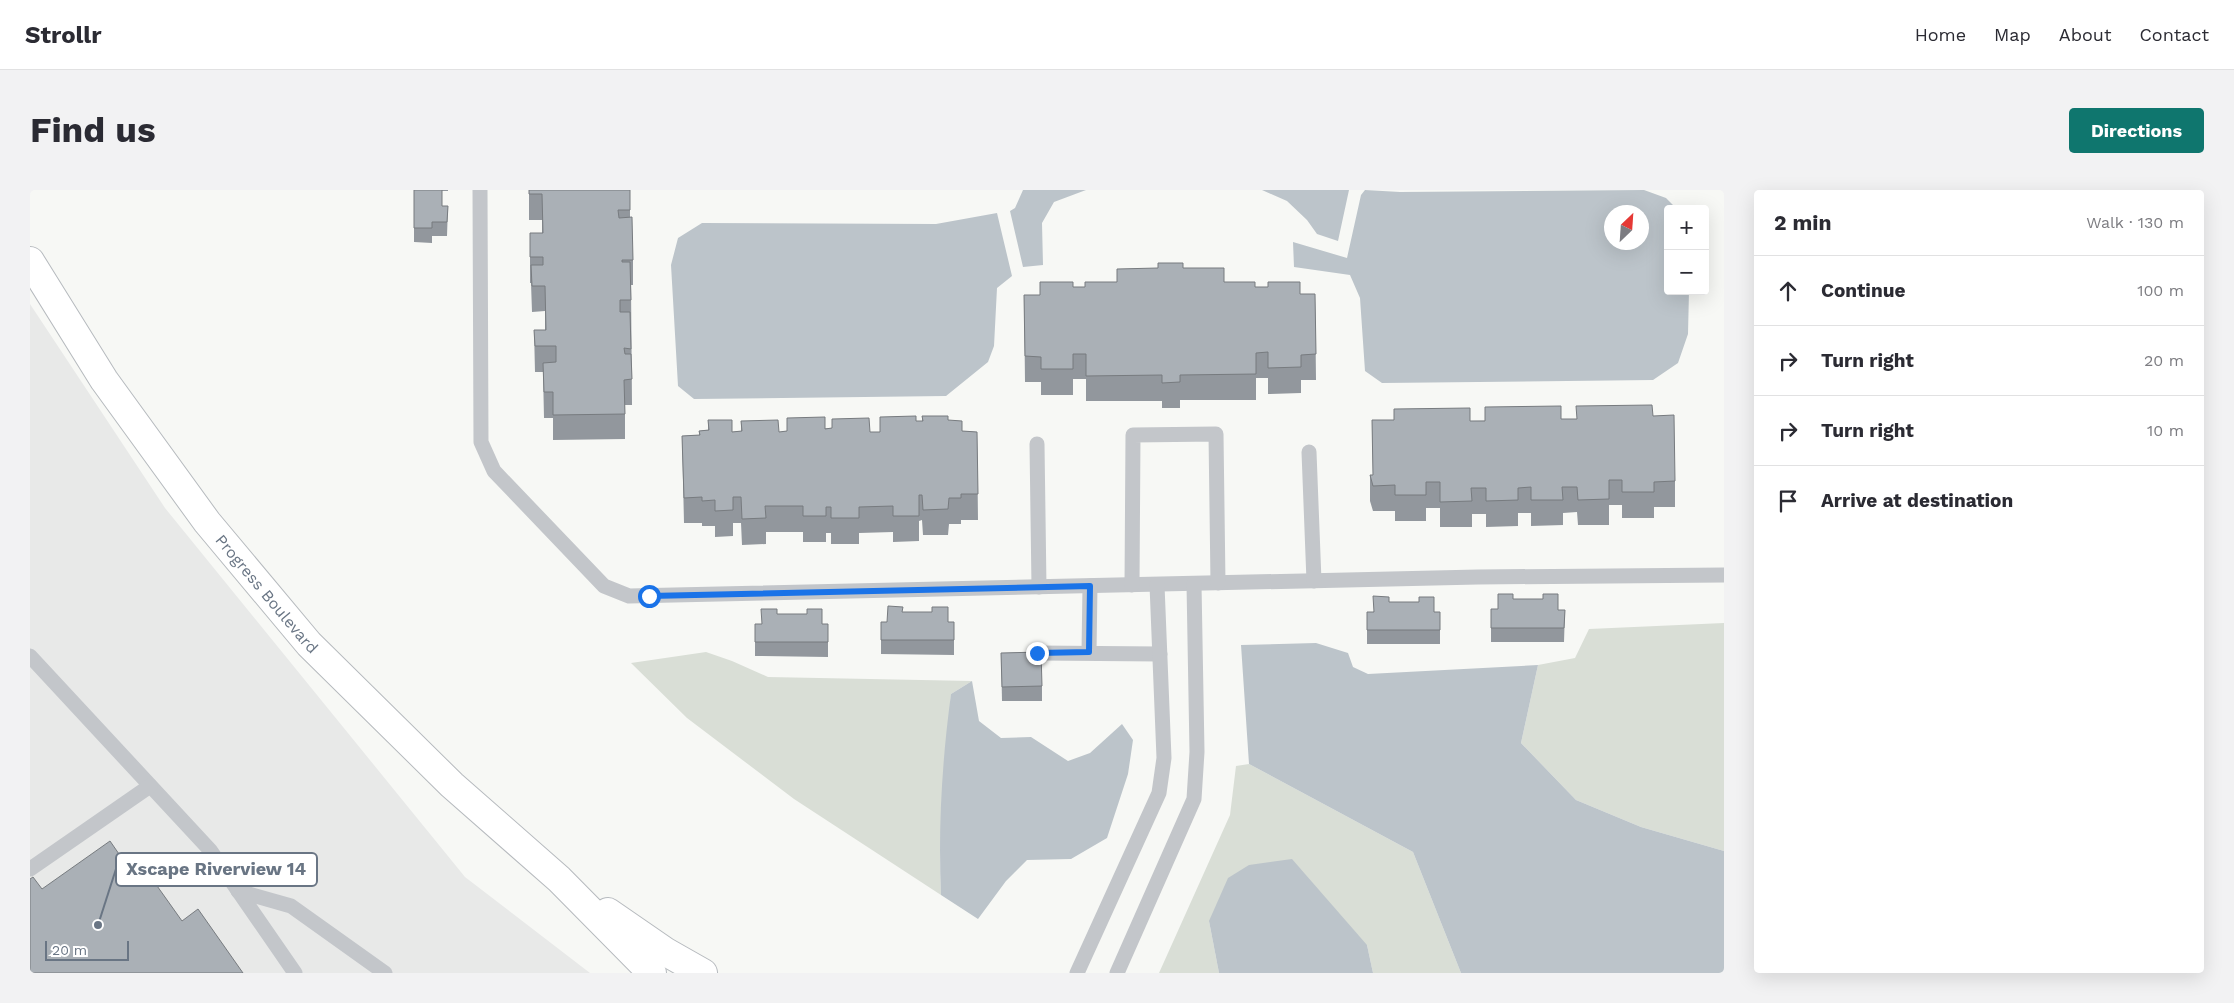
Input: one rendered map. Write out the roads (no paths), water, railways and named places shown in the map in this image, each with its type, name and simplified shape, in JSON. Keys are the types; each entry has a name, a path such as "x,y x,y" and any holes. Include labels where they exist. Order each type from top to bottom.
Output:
{"main road":[{"name":"Progress Boulevard","path":"30,261 104,380 201,514 309,644 452,785 559,879 652,973"},
{"name":"Progress Boulevard","path":"559,879 666,952 703,973"}],"lane":[{"path":"480,190 481,442 494,471 604,586 629,596 1314,581 1724,575"},
{"path":"1132,585 1133,435 1216,434 1218,583"},
{"path":"1037,444 1039,587"},
{"path":"1309,452 1314,581"},
{"path":"1117,973 1194,799 1197,752 1194,584"},
{"path":"1077,973 1159,792 1164,758 1157,585"},
{"path":"1089,652 1090,586"},
{"path":"1037,653 1160,654"},
{"path":"30,656 210,850 295,973"},
{"path":"30,869 150,786"},
{"path":"238,892 291,906 385,973"}],"place":[{"name":"Xscape Riverview 14","path":"98,925"}]}
